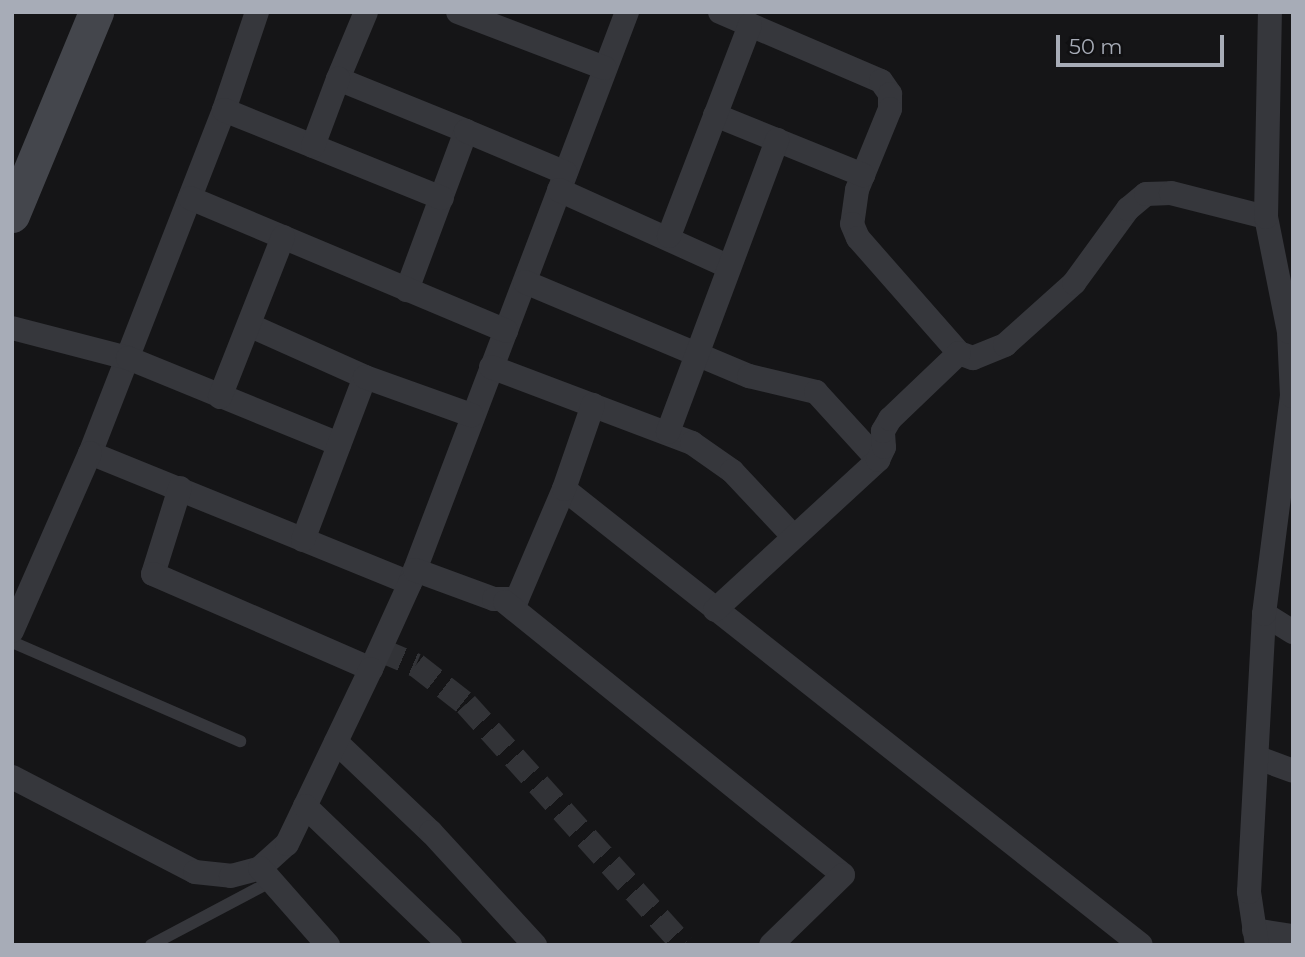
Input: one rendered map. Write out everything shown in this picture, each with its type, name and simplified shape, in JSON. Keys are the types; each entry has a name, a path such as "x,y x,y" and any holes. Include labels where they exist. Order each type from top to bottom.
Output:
{"street":[{"path":"12,215 96,12"},
{"path":"12,631 90,453 128,358 224,110 257,12"},
{"path":"313,146 366,12"},
{"path":"458,12 605,68"},
{"path":"265,875 287,844 413,576 471,415 525,282 627,12"},
{"path":"720,12 881,81 890,94 890,109 863,174 851,214 858,238 958,353 973,358 1005,345 1074,283 1128,208 1146,194 1171,193 1266,217"},
{"path":"1270,12 1266,217 1289,332 1292,396 1283,540 1265,614 1249,892 1256,937 1293,936"},
{"path":"668,236 750,24"},
{"path":"338,79 466,131 727,266"},
{"path":"224,110 442,198"},
{"path":"715,115 863,174"},
{"path":"407,290 466,131"},
{"path":"668,432 727,266 778,140"},
{"path":"190,198 506,331"},
{"path":"220,397 251,326 283,237"},
{"path":"525,282 698,351 749,376 816,392 878,460"},
{"path":"251,326 365,377 471,415"},
{"path":"12,328 128,358 339,444"},
{"path":"715,610 878,460 884,447 883,431 890,419 958,353"},
{"path":"491,367 668,432 732,471 793,536"},
{"path":"303,540 365,377"},
{"path":"90,453 303,540 413,576 512,602 521,593 564,489 593,405"},
{"path":"180,488 153,574 371,669"},
{"path":"564,489 1141,945"},
{"path":"505,602 843,875 771,945"},
{"path":"1265,614 1293,632"},
{"path":"336,741 431,832 536,945"},
{"path":"1258,758 1293,771"},
{"path":"12,778 195,872 230,876 265,875 328,945"},
{"path":"305,806 450,945"}],"lane":[{"path":"12,642 240,741"},
{"path":"157,943 265,875"}],"tunnel":[{"path":"380,650 416,665 466,704 683,945"}]}
